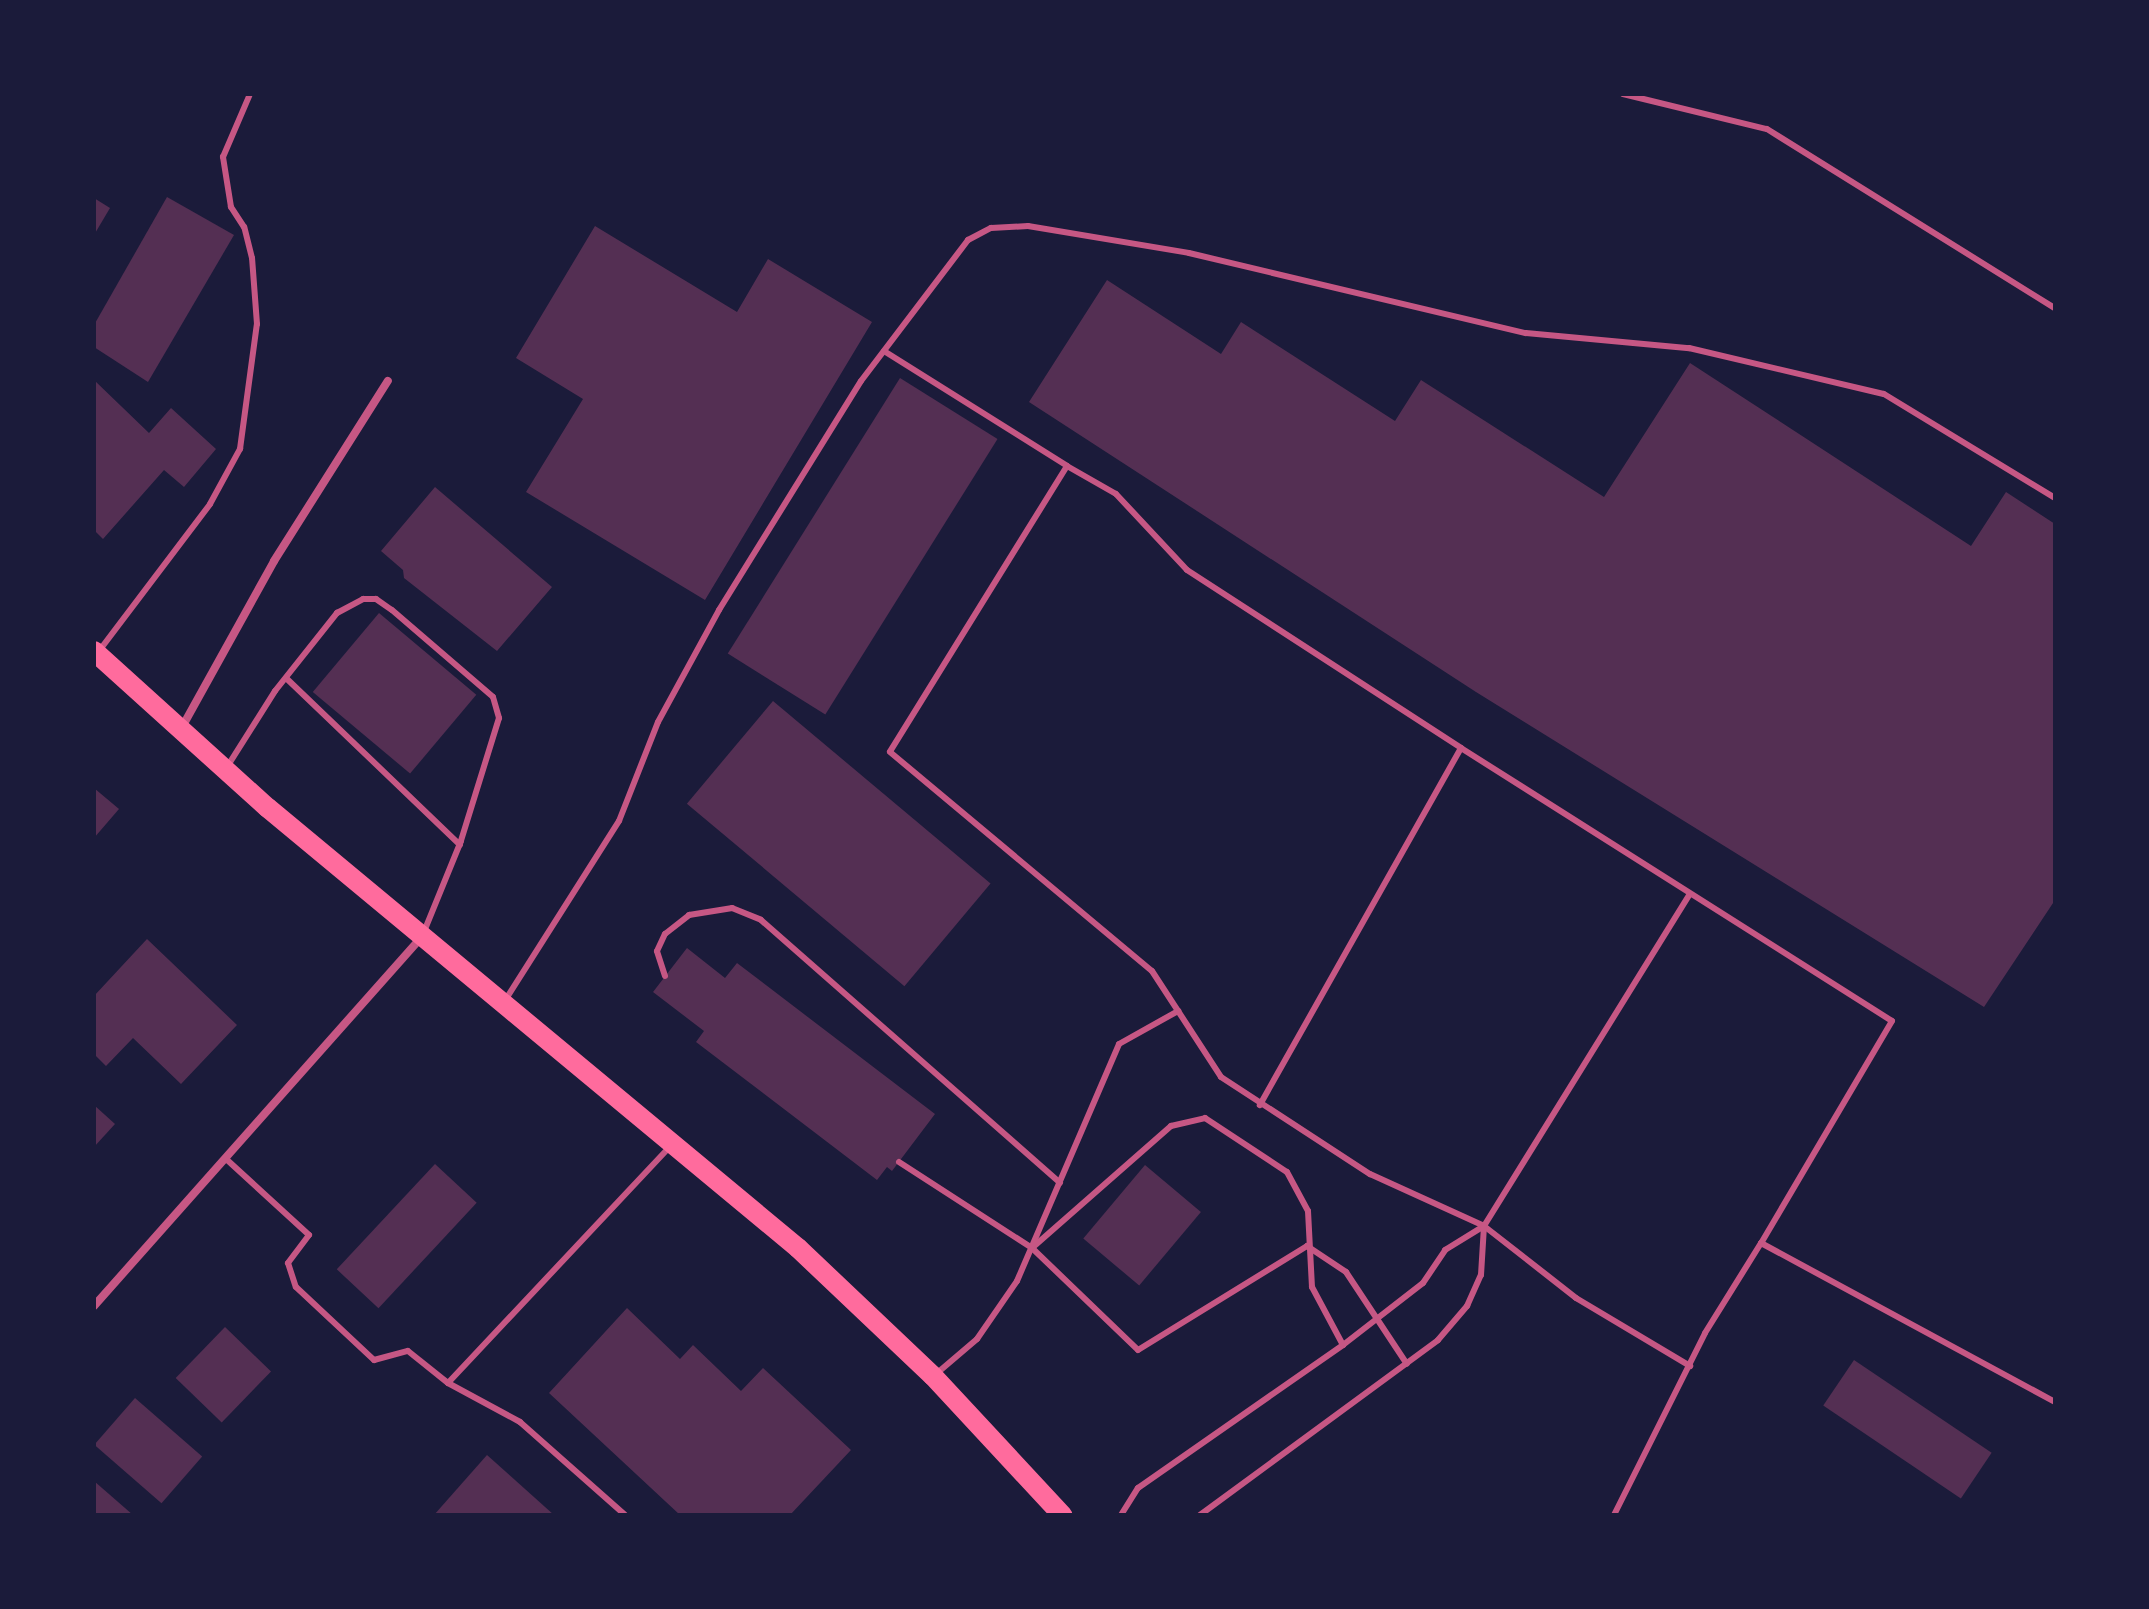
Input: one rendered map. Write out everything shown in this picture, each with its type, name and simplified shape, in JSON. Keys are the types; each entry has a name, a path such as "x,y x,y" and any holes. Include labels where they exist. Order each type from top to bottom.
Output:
{"main road":[{"path":"95,653 226,770 798,1248 933,1376 1062,1515"}],"street":[{"path":"180,730 274,561 388,381"},
{"path":"94,1306 423,936"}],"lane":[{"path":"95,653 210,504 240,449 257,324 252,258 244,227 231,207 223,157 250,94"},
{"path":"1623,94 1767,129 2055,308"},
{"path":"503,1003 619,821 658,722 719,610 884,351 968,240 991,228 1028,226 1189,253 1526,333 1689,348 1884,394 2055,498"},
{"path":"884,351 1116,494 1187,570 1892,1021 1690,1366 1614,1515"},
{"path":"1067,466 890,752 1152,971 1221,1077 1370,1174 1484,1226 1576,1298 1690,1366"},
{"path":"226,770 286,678 337,613 349,604 376,599 493,697 499,718 494,746 460,845 423,936"},
{"path":"286,678 460,845"},
{"path":"1260,1105 1461,748"},
{"path":"1121,1515 1138,1488 1343,1345 1423,1283 1445,1250 1484,1226 1690,894"},
{"path":"665,976 657,951 665,934 689,915 732,908 761,920 1060,1183"},
{"path":"933,1376 997,1314 1032,1248 1119,1044 1178,1011"},
{"path":"1032,1248 1171,1126 1205,1118 1287,1172 1308,1211 1307,1246 1312,1287 1343,1345"},
{"path":"448,1383 673,1144"},
{"path":"225,1158 309,1235 288,1263 296,1287 374,1360 408,1351 448,1383 520,1422 625,1515"},
{"path":"899,1162 1032,1248 1138,1350 1307,1246"},
{"path":"1200,1515 1438,1340 1467,1306 1481,1275 1484,1226"},
{"path":"1761,1243 2055,1402"},
{"path":"1307,1246 1346,1272 1407,1364"}],"building":[{"path":"167,197 234,235 148,382 94,347 94,325"},
{"path":"94,198 110,208 94,235"},
{"path":"595,226 737,312 768,259 872,322 705,600 526,492 583,399 516,358"},
{"path":"1107,280 1221,354 1241,322 1395,421 1421,380 1604,497 1690,363 1971,546 2006,492 2055,524 2055,900 1984,1007 1476,692 1029,402"},
{"path":"900,378 998,439 825,715 728,654"},
{"path":"94,380 149,433 171,408 216,449 184,487 164,470 103,539 94,530"},
{"path":"435,487 552,587 497,651 404,578 403,570 381,551"},
{"path":"379,613 476,695 410,774 313,692"},
{"path":"773,701 991,884 904,986 687,804"},
{"path":"94,788 119,809 94,838"},
{"path":"147,939 237,1025 181,1084 133,1038 106,1066 94,1054 94,996"},
{"path":"687,948 725,978 737,963 935,1114 892,1171 887,1167 877,1180 696,1042 704,1031 653,992"},
{"path":"94,1105 115,1124 94,1147"},
{"path":"435,1164 477,1203 378,1308 337,1269"},
{"path":"1145,1165 1201,1212 1139,1285 1083,1239"},
{"path":"627,1308 680,1359 693,1345 741,1391 763,1368 851,1450 790,1515 680,1515 549,1393"},
{"path":"225,1327 271,1371 222,1423 176,1378"},
{"path":"1854,1360 1992,1453 1961,1498 1823,1406"},
{"path":"135,1398 202,1456 161,1503 94,1445"},
{"path":"487,1455 554,1515 434,1515"},
{"path":"94,1481 133,1515 94,1515"}]}
